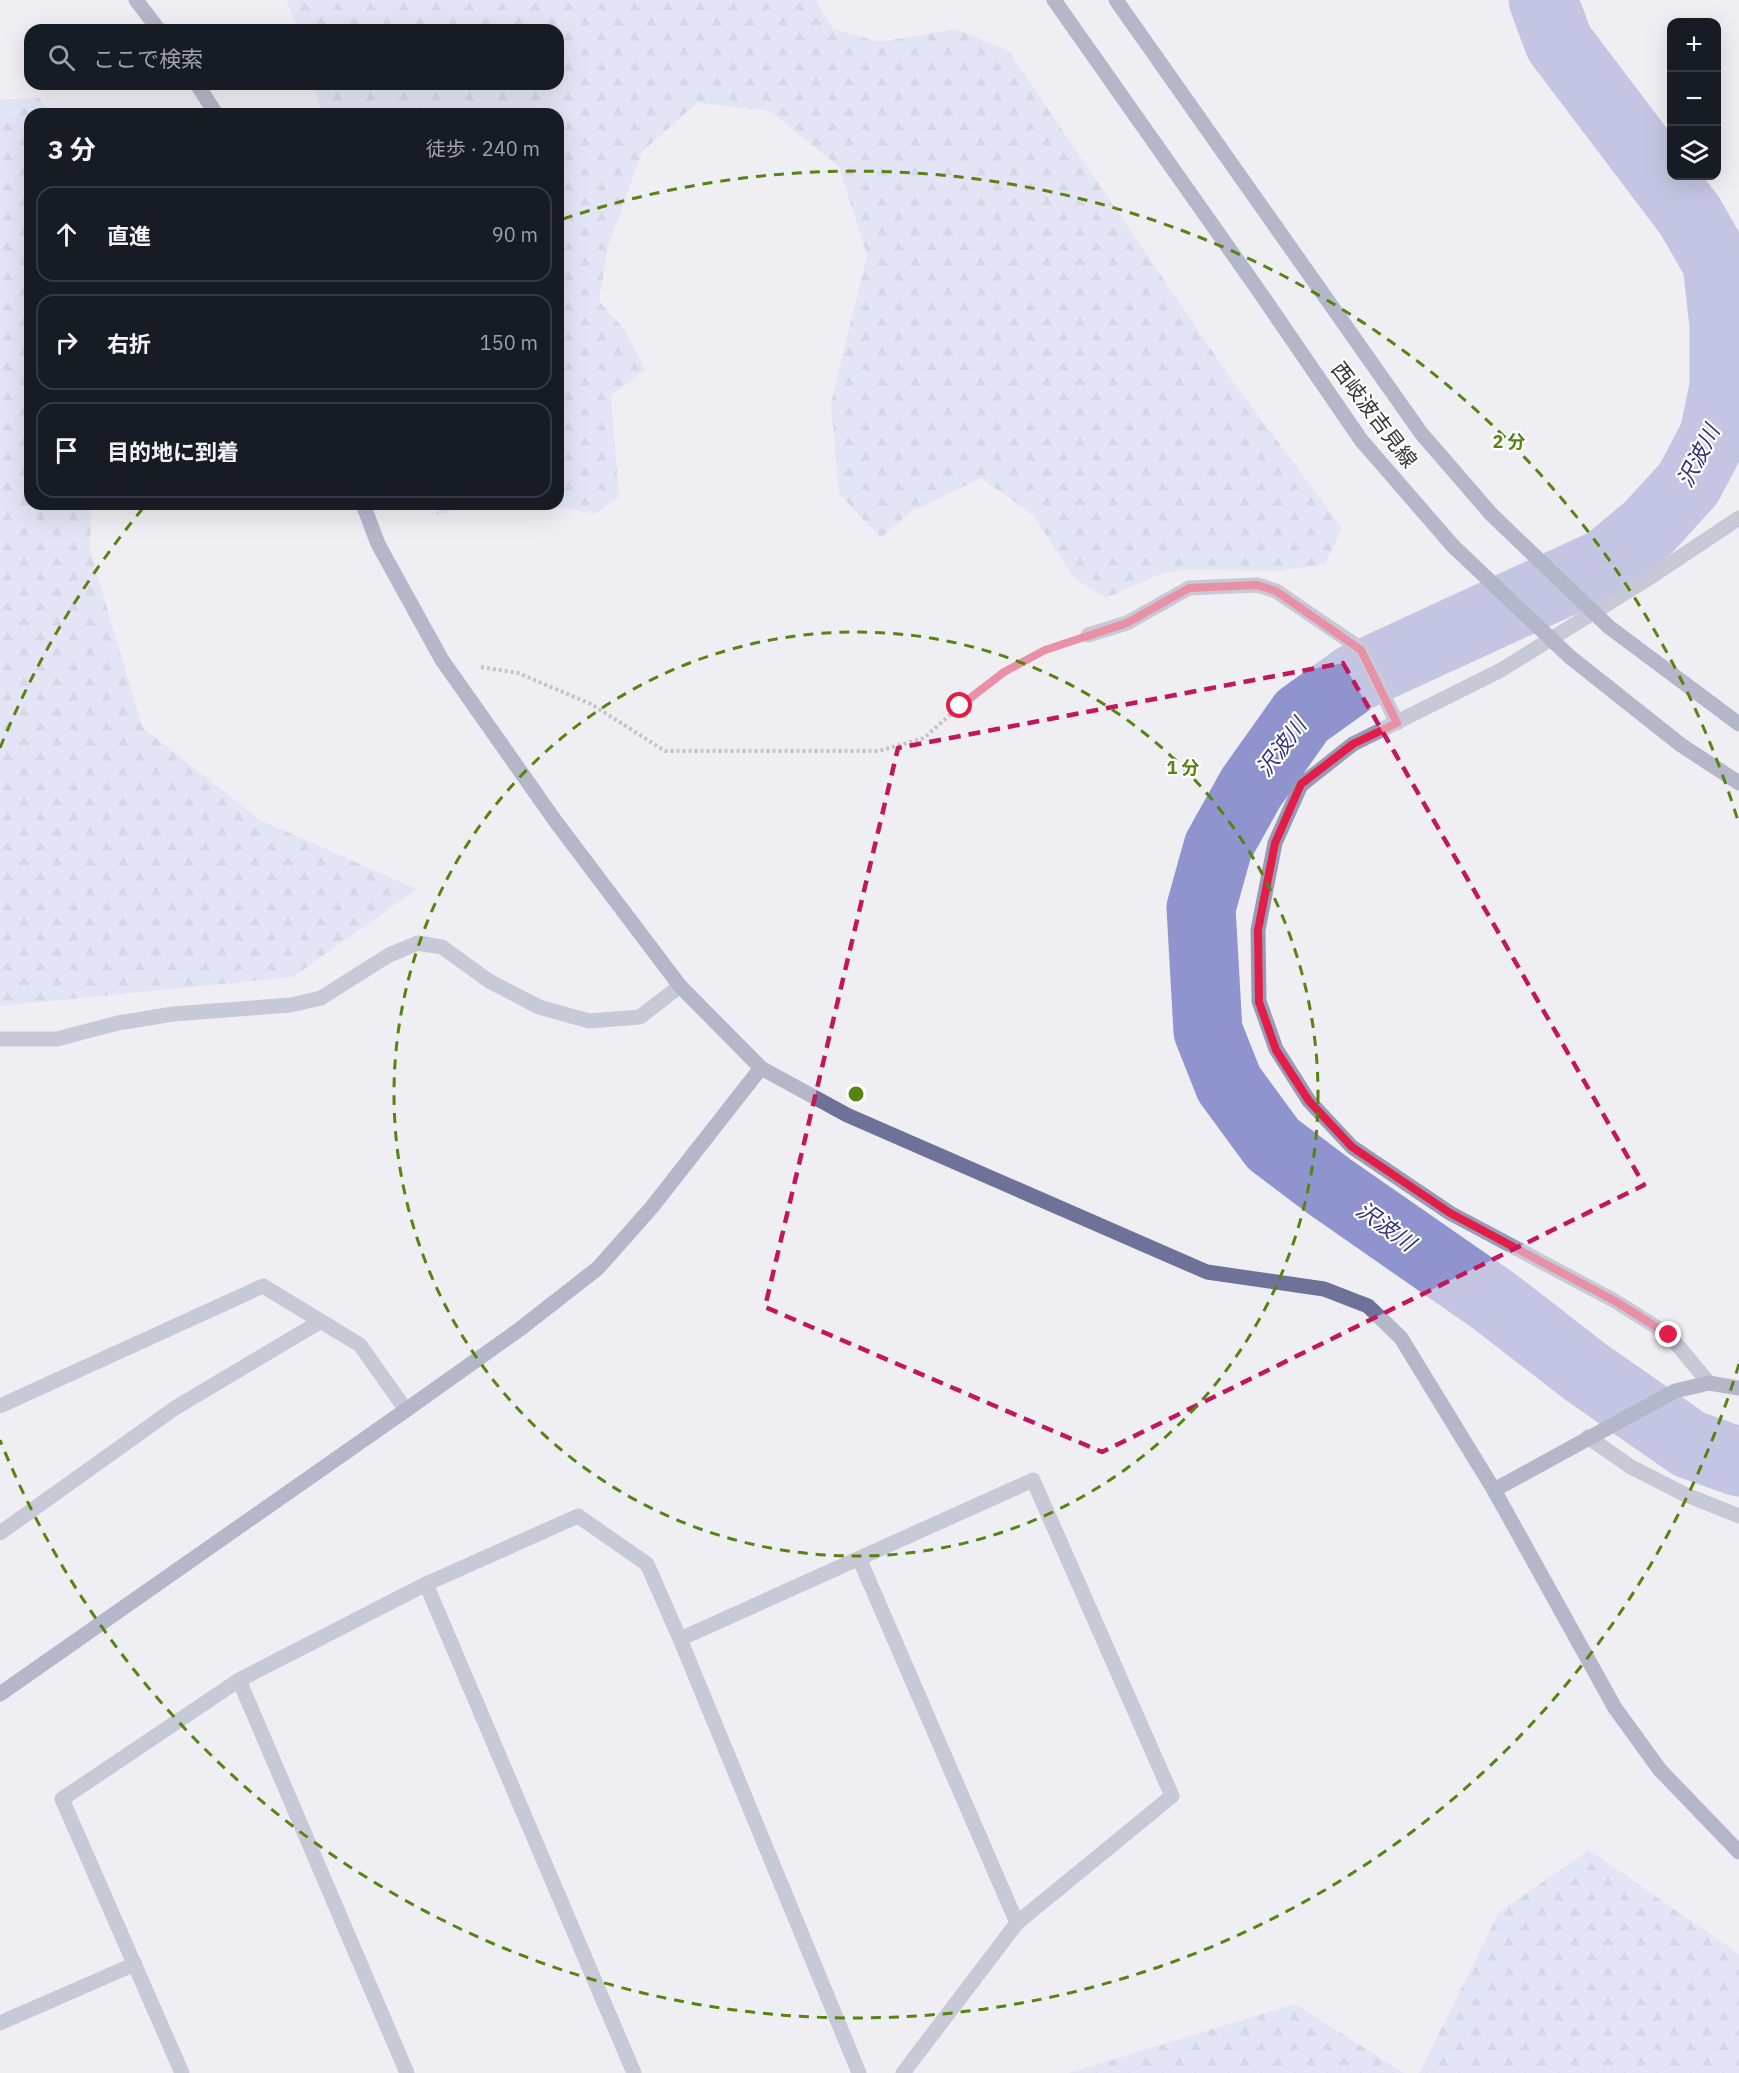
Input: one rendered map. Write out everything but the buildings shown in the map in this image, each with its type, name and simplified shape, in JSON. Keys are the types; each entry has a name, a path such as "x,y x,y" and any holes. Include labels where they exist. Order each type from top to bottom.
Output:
{"street":[{"path":"136,0 154,24"},
{"name":"西岐波吉見線","path":"1054,0 1361,440 1453,546 1570,657 1681,746 1739,783"},
{"name":"西岐波吉見線","path":"1116,0 1421,433 1491,514 1609,627 1739,724"},
{"path":"201,90 212,108"},
{"path":"365,510 378,544 442,660 556,822 680,986 761,1068 847,1115 1207,1272 1324,1289 1368,1305 1401,1338 1494,1490 1616,1708 1660,1770 1739,1852"},
{"path":"1709,1383 1669,1335 1615,1301 1450,1213 1352,1147 1309,1101 1276,1050 1259,1002 1258,930 1275,843 1301,784 1353,744 1501,670 1646,580 1739,518"},
{"path":"1088,635 1127,623 1189,588 1257,585 1276,591 1361,650 1397,723"},
{"path":"0,1039 57,1039 118,1023 173,1014 291,1005 321,998 389,955 418,943 442,947 489,981 539,1007 589,1021 640,1017 680,986"},
{"path":"0,1694 520,1329 598,1268 652,1207 761,1068"},
{"path":"0,1406 263,1286 360,1345 406,1410"},
{"path":"0,1533 175,1408 321,1321"},
{"path":"1494,1490 1675,1391 1709,1383 1739,1388"},
{"path":"1594,1434 1631,1467 1684,1494 1739,1516"},
{"path":"680,1639 1033,1480 1172,1796 1017,1923 903,2073"},
{"path":"182,2073 62,1799 239,1680 426,1584 578,1516 647,1564 859,2073"},
{"path":"859,1558 1017,1923"},
{"path":"426,1584 634,2073"},
{"path":"239,1680 407,2073"},
{"path":"0,2023 135,1964"}],"path":[{"path":"442,660 518,673 591,704 665,751 879,751 924,738 1004,672 1045,650 1088,635"}],"highlighted area":[{"path":"1343,663 1644,1185 1102,1452 765,1307 898,748"}],"green space":[{"path":"286,0 815,0 834,29 879,42 955,29 1008,50 1234,383 1342,528 1325,564 1277,571 1181,570 1163,573 1106,598 1074,578 1033,515 981,478 909,513 881,538 839,494 831,403 867,255 839,167 770,111 697,103 642,152 608,247 599,301 624,329 646,370 611,395 619,497 595,514 564,508 564,108 320,108 316,90 564,90 564,24 296,24"},
{"path":"39,98 46,108 24,108 24,510 91,510 90,551 143,728 260,820 417,889 293,977 0,1006 0,100"},
{"path":"435,510 455,510 437,515"},
{"path":"1589,1850 1739,1954 1739,2073 1419,2073 1499,1912"},
{"path":"1295,2004 1404,2073 1068,2073"}],"waterway":[{"name":"沢波川","path":"1543,0 1559,43 1690,216 1717,263 1724,326 1724,387 1714,435 1689,483 1649,527 1607,562 1355,678 1302,716 1251,788 1218,847 1201,908 1208,1031 1229,1084 1273,1144 1330,1187 1494,1301 1587,1373 1689,1444 1739,1462"}],"route":[{"path":"960,706 1004,672 1045,650 1127,623 1189,588 1257,585 1276,591 1361,650 1397,723 1353,744 1301,784 1275,843 1258,930 1259,1002 1276,1050 1309,1101 1352,1147 1450,1213 1615,1301 1669,1335"}]}
